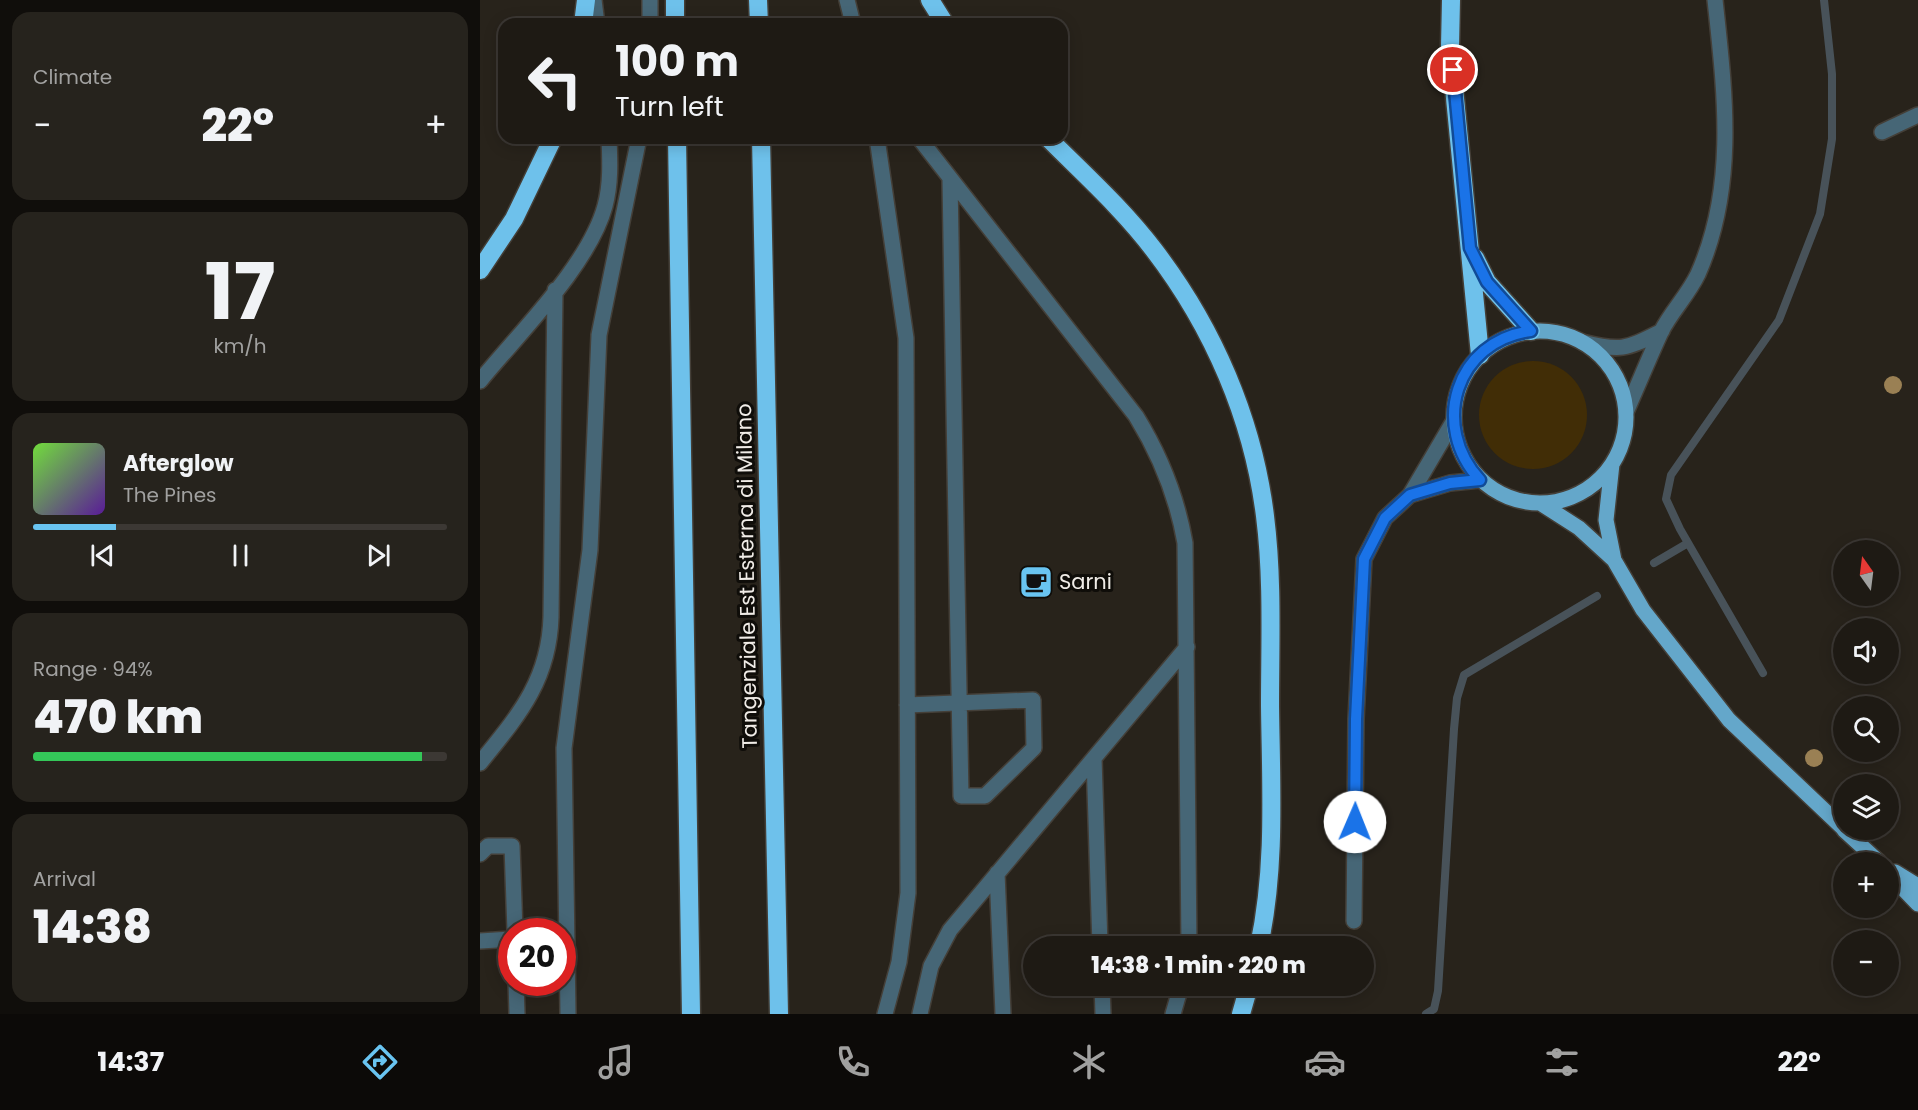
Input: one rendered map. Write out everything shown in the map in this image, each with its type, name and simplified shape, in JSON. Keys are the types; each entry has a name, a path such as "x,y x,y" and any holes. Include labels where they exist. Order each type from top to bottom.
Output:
{"highway":[{"path":"584,18 586,0"},
{"path":"675,0 675,18"},
{"path":"759,0 759,18"},
{"path":"930,0 941,18"},
{"path":"1440,0 1450,47 1480,355"},
{"path":"1450,47 1451,0"},
{"path":"480,270 514,219 550,144"},
{"path":"677,144 691,1014"},
{"name":"Tangenziale Est Esterna di Milano","path":"761,144 779,1014"},
{"path":"1054,144 1140,233 1189,300 1227,374 1253,453 1265,515 1269,590 1271,863 1260,936"},
{"path":"1470,248 1487,282 1531,331"},
{"path":"1241,1014 1246,996"}],"main road":[{"path":"1612,464 1585,490 1559,501 1540,503 1512,499 1495,491 1480,480 1460,449 1453,422 1459,386 1480,355 1502,339 1531,331 1565,334 1599,354 1613,371 1622,390 1626,412 1623,439 1612,464 1606,520 1614,560"},
{"path":"1540,503 1579,528 1614,560 1643,610 1729,720 1833,819"},
{"path":"1856,840 1869,852"},
{"path":"1899,874 1918,886"},
{"path":"1899,884 1918,904"}],"lane":[{"path":"594,0 596,18"},
{"path":"650,0 650,18"},
{"path":"847,0 852,18"},
{"path":"1626,412 1662,331 1697,276 1712,234 1721,191 1727,142 1726,107 1715,0"},
{"path":"1882,132 1918,115"},
{"path":"593,238 608,192 609,144"},
{"path":"565,918 564,748 590,550 599,335 638,144"},
{"path":"878,144 906,339 908,893 899,962 885,1014"},
{"path":"923,144 1136,416 1150,439 1174,496 1185,543 1189,936"},
{"path":"907,705 959,703 1033,700 1034,748 985,796 961,796 959,703 950,180"},
{"path":"480,381 555,290 627,192"},
{"path":"480,763 527,703 540,676 548,647 551,617 555,290"},
{"path":"1582,342 1612,350 1636,344 1662,331"},
{"path":"1354,921 1356,719 1362,571 1370,544 1385,518 1410,495 1453,422"},
{"path":"1410,495 1450,483 1480,480"},
{"path":"920,1014 925,985 940,947 950,930 1187,647"},
{"path":"1094,758 1100,936"},
{"path":"480,854 488,846 512,846 515,918"},
{"path":"997,873 1003,1014"},
{"path":"480,940 498,939"},
{"path":"516,996 517,1014"},
{"path":"567,996 568,1014"},
{"path":"1102,996 1103,1014"},
{"path":"1173,1014 1178,996"}],"shaded area":[{"path":"1533,361 1553,366 1571,377 1582,395 1587,415 1582,435 1571,453 1553,464 1533,469 1513,464 1495,453 1484,435 1479,415 1484,395 1495,377 1513,366"}],"waterway":[{"path":"1763,673 1680,529 1666,499 1671,475 1779,320 1820,214 1832,139 1832,74 1824,0"},
{"path":"1654,563 1688,543"},
{"path":"1426,1014 1434,1009 1438,991 1454,729 1457,698 1464,675 1597,596"}],"place":[{"name":"Sarni","path":"1036,582"}],"route":[{"path":"1355,822 1356,719 1364,559 1385,518 1395,506 1410,495 1450,483 1480,480 1468,466 1454,431 1453,412 1459,386 1468,369 1487,349 1510,336 1531,331 1487,282 1470,248 1453,70"}]}
